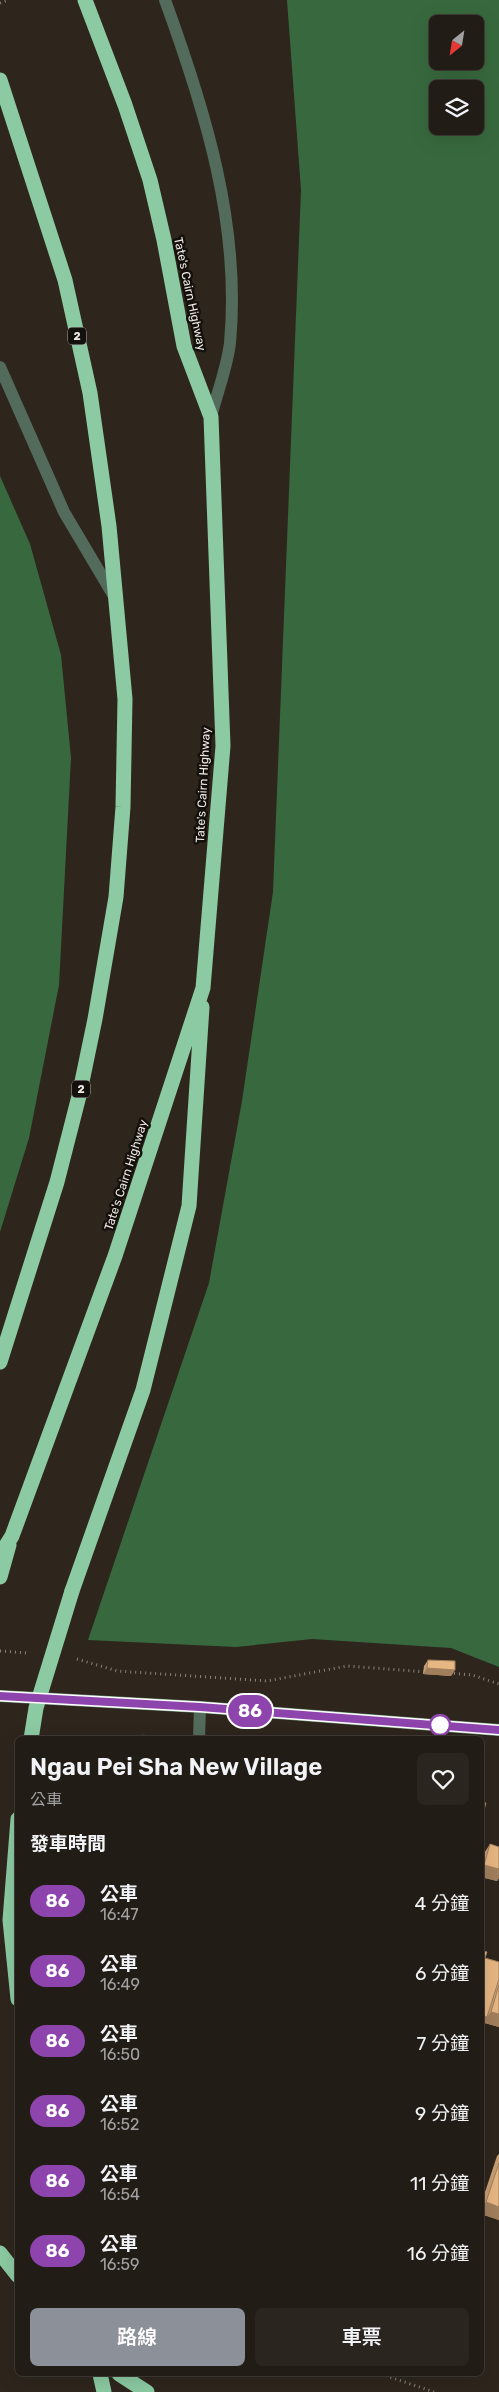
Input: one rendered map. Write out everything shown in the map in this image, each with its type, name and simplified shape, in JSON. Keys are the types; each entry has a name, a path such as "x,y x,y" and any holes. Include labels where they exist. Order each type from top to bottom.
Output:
{"highway":[{"name":"Tate's Cairn Highway","path":"0,1555 12,1536 115,1256 203,988 223,746 211,417 184,346 164,240 150,180 125,105 86,0"},
{"name":"2","path":"0,80 67,290 90,393 109,526 125,699 123,807 116,897 80,1096 31,1269 0,1362"},
{"path":"31,1736 36,1708 72,1591 143,1390 189,1206 203,988"},
{"path":"0,1576 12,1536"},
{"path":"15,1849 10,1920 15,1969"},
{"path":"0,2253 15,2272"},
{"path":"100,2376 104,2392"},
{"path":"122,2376 146,2392"}],"street":[{"path":"0,1696 200,1707 499,1730"}],"lane":[{"path":"165,0 197,88 213,150 227,219 231,283 230,345 211,417"},
{"path":"0,367 64,512 116,600"},
{"path":"199,1736 200,1707"}],"path":[{"path":"0,3 8,0"},
{"path":"0,1651 36,1653"},
{"path":"72,1658 117,1671 268,1681 347,1666 434,1672"},
{"path":"443,1673 472,1675 499,1684"},
{"path":"387,2376 434,2392"}],"green space":[{"path":"287,0 499,0 499,1667 451,1648 312,1639 236,1647 88,1640 209,1283 242,1101 273,892 301,190"},
{"path":"0,476 30,544 61,655 71,758 59,985 29,1138 0,1232"}],"building":[{"path":"428,1660 455,1661 455,1670 427,1668"},
{"path":"490,1844 499,1847 499,1869 484,1865"},
{"path":"485,1958 499,1962 499,1979 487,2017 484,2016"},
{"path":"499,1985 499,2014 491,2012"},
{"path":"499,2163 499,2207 486,2202"}],"bus line":[{"name":"86","path":"0,1696 200,1707 499,1730"}]}
